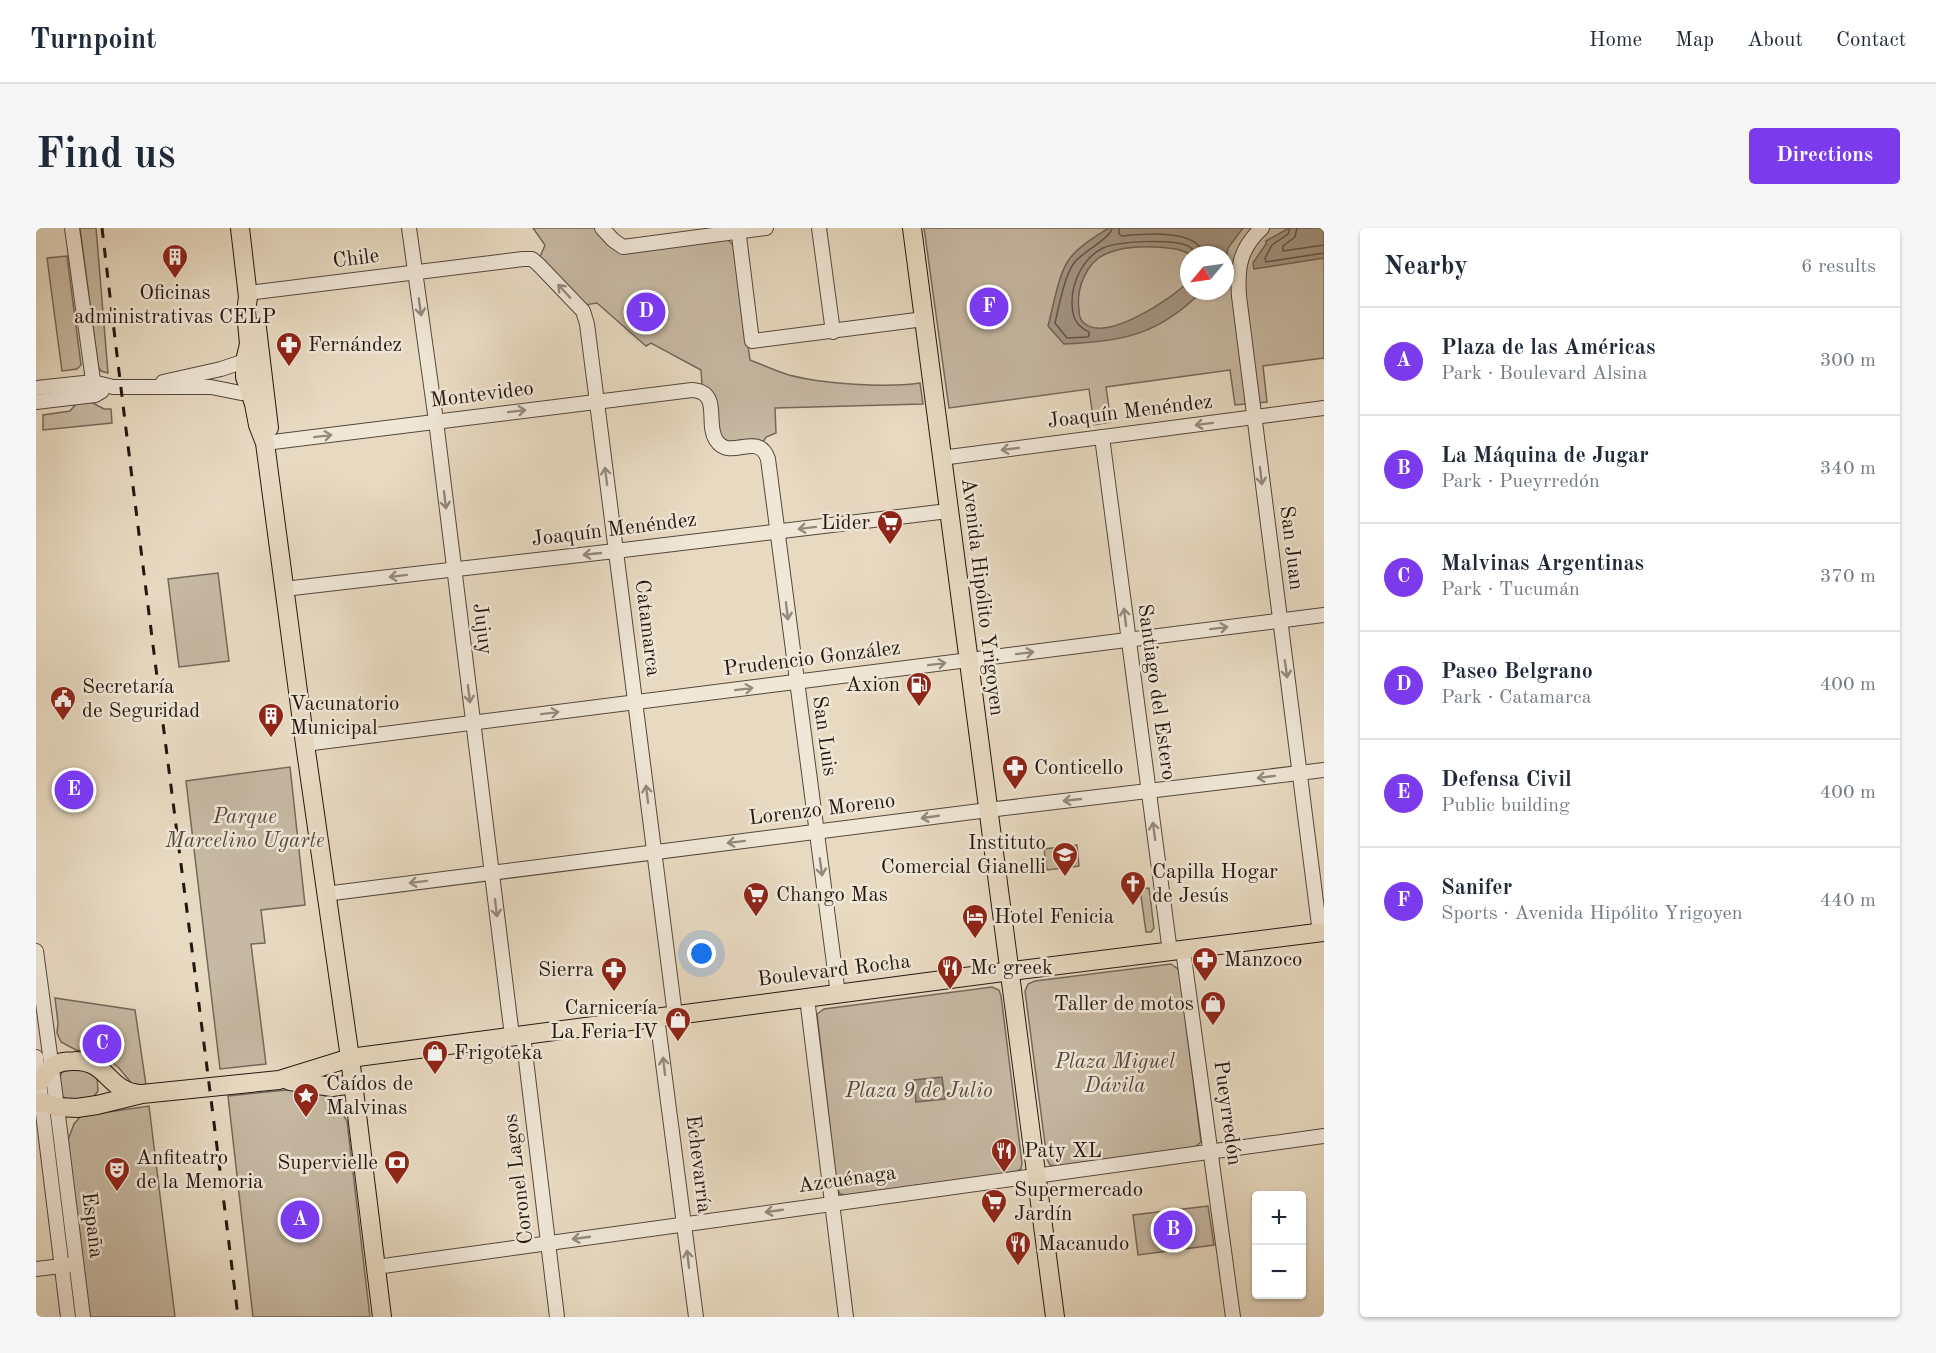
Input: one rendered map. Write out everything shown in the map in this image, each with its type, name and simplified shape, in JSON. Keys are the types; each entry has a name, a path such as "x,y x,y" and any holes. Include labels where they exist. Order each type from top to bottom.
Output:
{"main road":[{"path":"240,228 248,295 246,312 249,344 254,363 245,377 257,388 254,404 265,444 325,894 350,1058 382,1317"},
{"name":"Avenida Hipólito Yrigoyen","path":"912,228 1054,1317"},
{"name":"Boulevard Rocha","path":"279,1080 350,1058 1322,932"},
{"path":"38,1082 43,1061 63,1061 87,1062 100,1068 122,1090 132,1094 279,1080 332,1087 353,1084"},
{"path":"45,1104 77,1108 97,1106 142,1094"}],"street":[{"path":"72,228 94,388"},
{"name":"Jujuy","path":"409,228 436,421 492,873 518,1036"},
{"path":"602,228 623,247 766,228"},
{"path":"819,228 833,332"},
{"name":"San Juan","path":"1262,228 1251,238 1242,255 1238,278 1280,621 1322,932"},
{"path":"738,230 752,341 924,319"},
{"name":"Chile","path":"248,295 523,259 532,260 539,265"},
{"name":"Catamarca","path":"539,265 585,315 654,852 666,1016"},
{"path":"146,386 254,363"},
{"path":"36,388 211,387 241,393 257,388"},
{"path":"36,402 94,388"},
{"name":"Montevideo","path":"265,444 692,390 707,396 714,438 721,446 731,449 752,446 764,450"},
{"name":"Joaquín Menéndez","path":"941,458 1324,408"},
{"name":"Santiago del Estero","path":"1102,437 1148,792 1177,951"},
{"name":"San Luis","path":"764,450 768,459 838,994"},
{"name":"Joaquín Menéndez","path":"284,589 948,511"},
{"name":"Prudencio González","path":"305,744 1324,615"},
{"name":"Lorenzo Moreno","path":"325,894 1324,770"},
{"name":"España","path":"36,951 45,1104 69,1265 83,1317"},
{"name":"Pueyrredón","path":"1177,951 1212,1151 1233,1317"},
{"path":"807,998 846,1317"},
{"name":"Echevarría","path":"666,1016 684,1223 696,1317"},
{"name":"Coronel Lagos","path":"518,1036 557,1317"},
{"name":"España","path":"38,1082 45,1104"},
{"name":"Azcuénaga","path":"376,1267 1324,1136"},
{"path":"36,1269 69,1265"},
{"name":"España","path":"68,1317 69,1265"}],"green space":[{"path":"80,228 96,228 108,373 101,371 98,366"},
{"path":"533,228 596,228 616,250 624,252 728,240 734,246 750,360 789,375 819,381 873,385 920,383 923,404 775,408 776,433 766,437 763,442 754,439 726,442 720,437 709,390 702,385 701,370 651,343 646,346 597,303 585,305 540,257 545,245"},
{"path":"924,228 1324,228 1324,358 1263,366 1267,402 1235,405 1230,370 1106,387 1111,422 1094,425 1089,389 949,408"},
{"path":"67,256 81,365 77,369 62,371 47,258"},
{"path":"91,402 104,409 111,409 112,423 43,430 43,415 70,411 76,404"},
{"path":"218,573 229,661 179,667 168,579"},
{"name":"Parque Marcelino Ugarte","path":"290,767 305,905 261,910 265,943 251,944 266,1064 220,1069 186,781"},
{"path":"1077,845 1079,866 1047,870 1044,849"},
{"path":"1149,888 1154,928 1151,932 1146,932 1140,889"},
{"name":"Plaza Miguel Dávila","path":"1171,964 1178,969 1180,976 1201,1142 1195,1147 1050,1165 1047,1159 1025,991 1028,984 1035,981"},
{"name":"Plaza 9 de Julio","path":"992,987 999,990 1001,996 1021,1169 1015,1172 847,1195 840,1194 837,1189 817,1014 824,1009"},
{"path":"55,998 135,1010 146,1085 133,1085 106,1057 98,1053 76,1050 61,1042 57,1033"},
{"path":"80,1067 97,1077 98,1091 92,1099 70,1101 60,1092 60,1077 62,1072"},
{"path":"296,1089 327,1097 337,1106 347,1121 370,1317 253,1317 228,1096"},
{"path":"149,1106 175,1317 87,1317 66,1145 74,1124 81,1116"},
{"path":"1208,1206 1214,1245 1138,1255 1133,1215"}],"water":[{"path":"1109,228 1243,228 1230,246 1180,246 1180,250 1141,247 1116,250 1100,257 1088,269 1084,277 1078,302 1081,319 1094,328 1123,323 1139,316 1180,290 1180,300 1192,300 1171,317 1139,333 1105,341 1064,344 1048,326 1061,275 1076,251"},
{"path":"1289,228 1324,228 1324,258 1254,269 1253,263 1266,241"},
{"path":"942,1077 945,1099 916,1102 914,1080"}],"railway":[{"path":"102,228 238,1317"}],"place":[{"name":"Oficinas administrativas CELP","path":"175,280"},
{"name":"Sanifer","path":"989,307"},
{"name":"Paseo Belgrano","path":"646,312"},
{"name":"Fernández","path":"289,368"},
{"name":"Lider","path":"890,546"},
{"name":"Axion","path":"919,708"},
{"name":"Secretaría de Seguridad","path":"63,722"},
{"name":"Vacunatorio Municipal","path":"271,739"},
{"name":"Defensa Civil","path":"74,790"},
{"name":"Conticello","path":"1015,791"},
{"name":"Instituto Comercial Gianelli","path":"1065,878"},
{"name":"Capilla Hogar de Jesús","path":"1133,907"},
{"name":"Chango Mas","path":"756,918"},
{"name":"Hotel Fenicia","path":"975,940"},
{"name":"Manzoco","path":"1205,983"},
{"name":"Mc greek","path":"950,991"},
{"name":"Sierra","path":"614,993"},
{"name":"Taller de motos","path":"1213,1027"},
{"name":"Carnicería La Feria IV","path":"678,1043"},
{"name":"Malvinas Argentinas","path":"102,1044"},
{"name":"Frigoteka","path":"435,1076"},
{"name":"Caídos de Malvinas","path":"306,1119"},
{"name":"Paty XL","path":"1004,1174"},
{"name":"Supervielle","path":"397,1186"},
{"name":"Anfiteatro de la Memoria","path":"117,1193"},
{"name":"Plaza de las Américas","path":"300,1220"},
{"name":"Supermercado Jardín","path":"994,1225"},
{"name":"La Máquina de Jugar","path":"1173,1230"},
{"name":"Macanudo","path":"1018,1267"}]}
